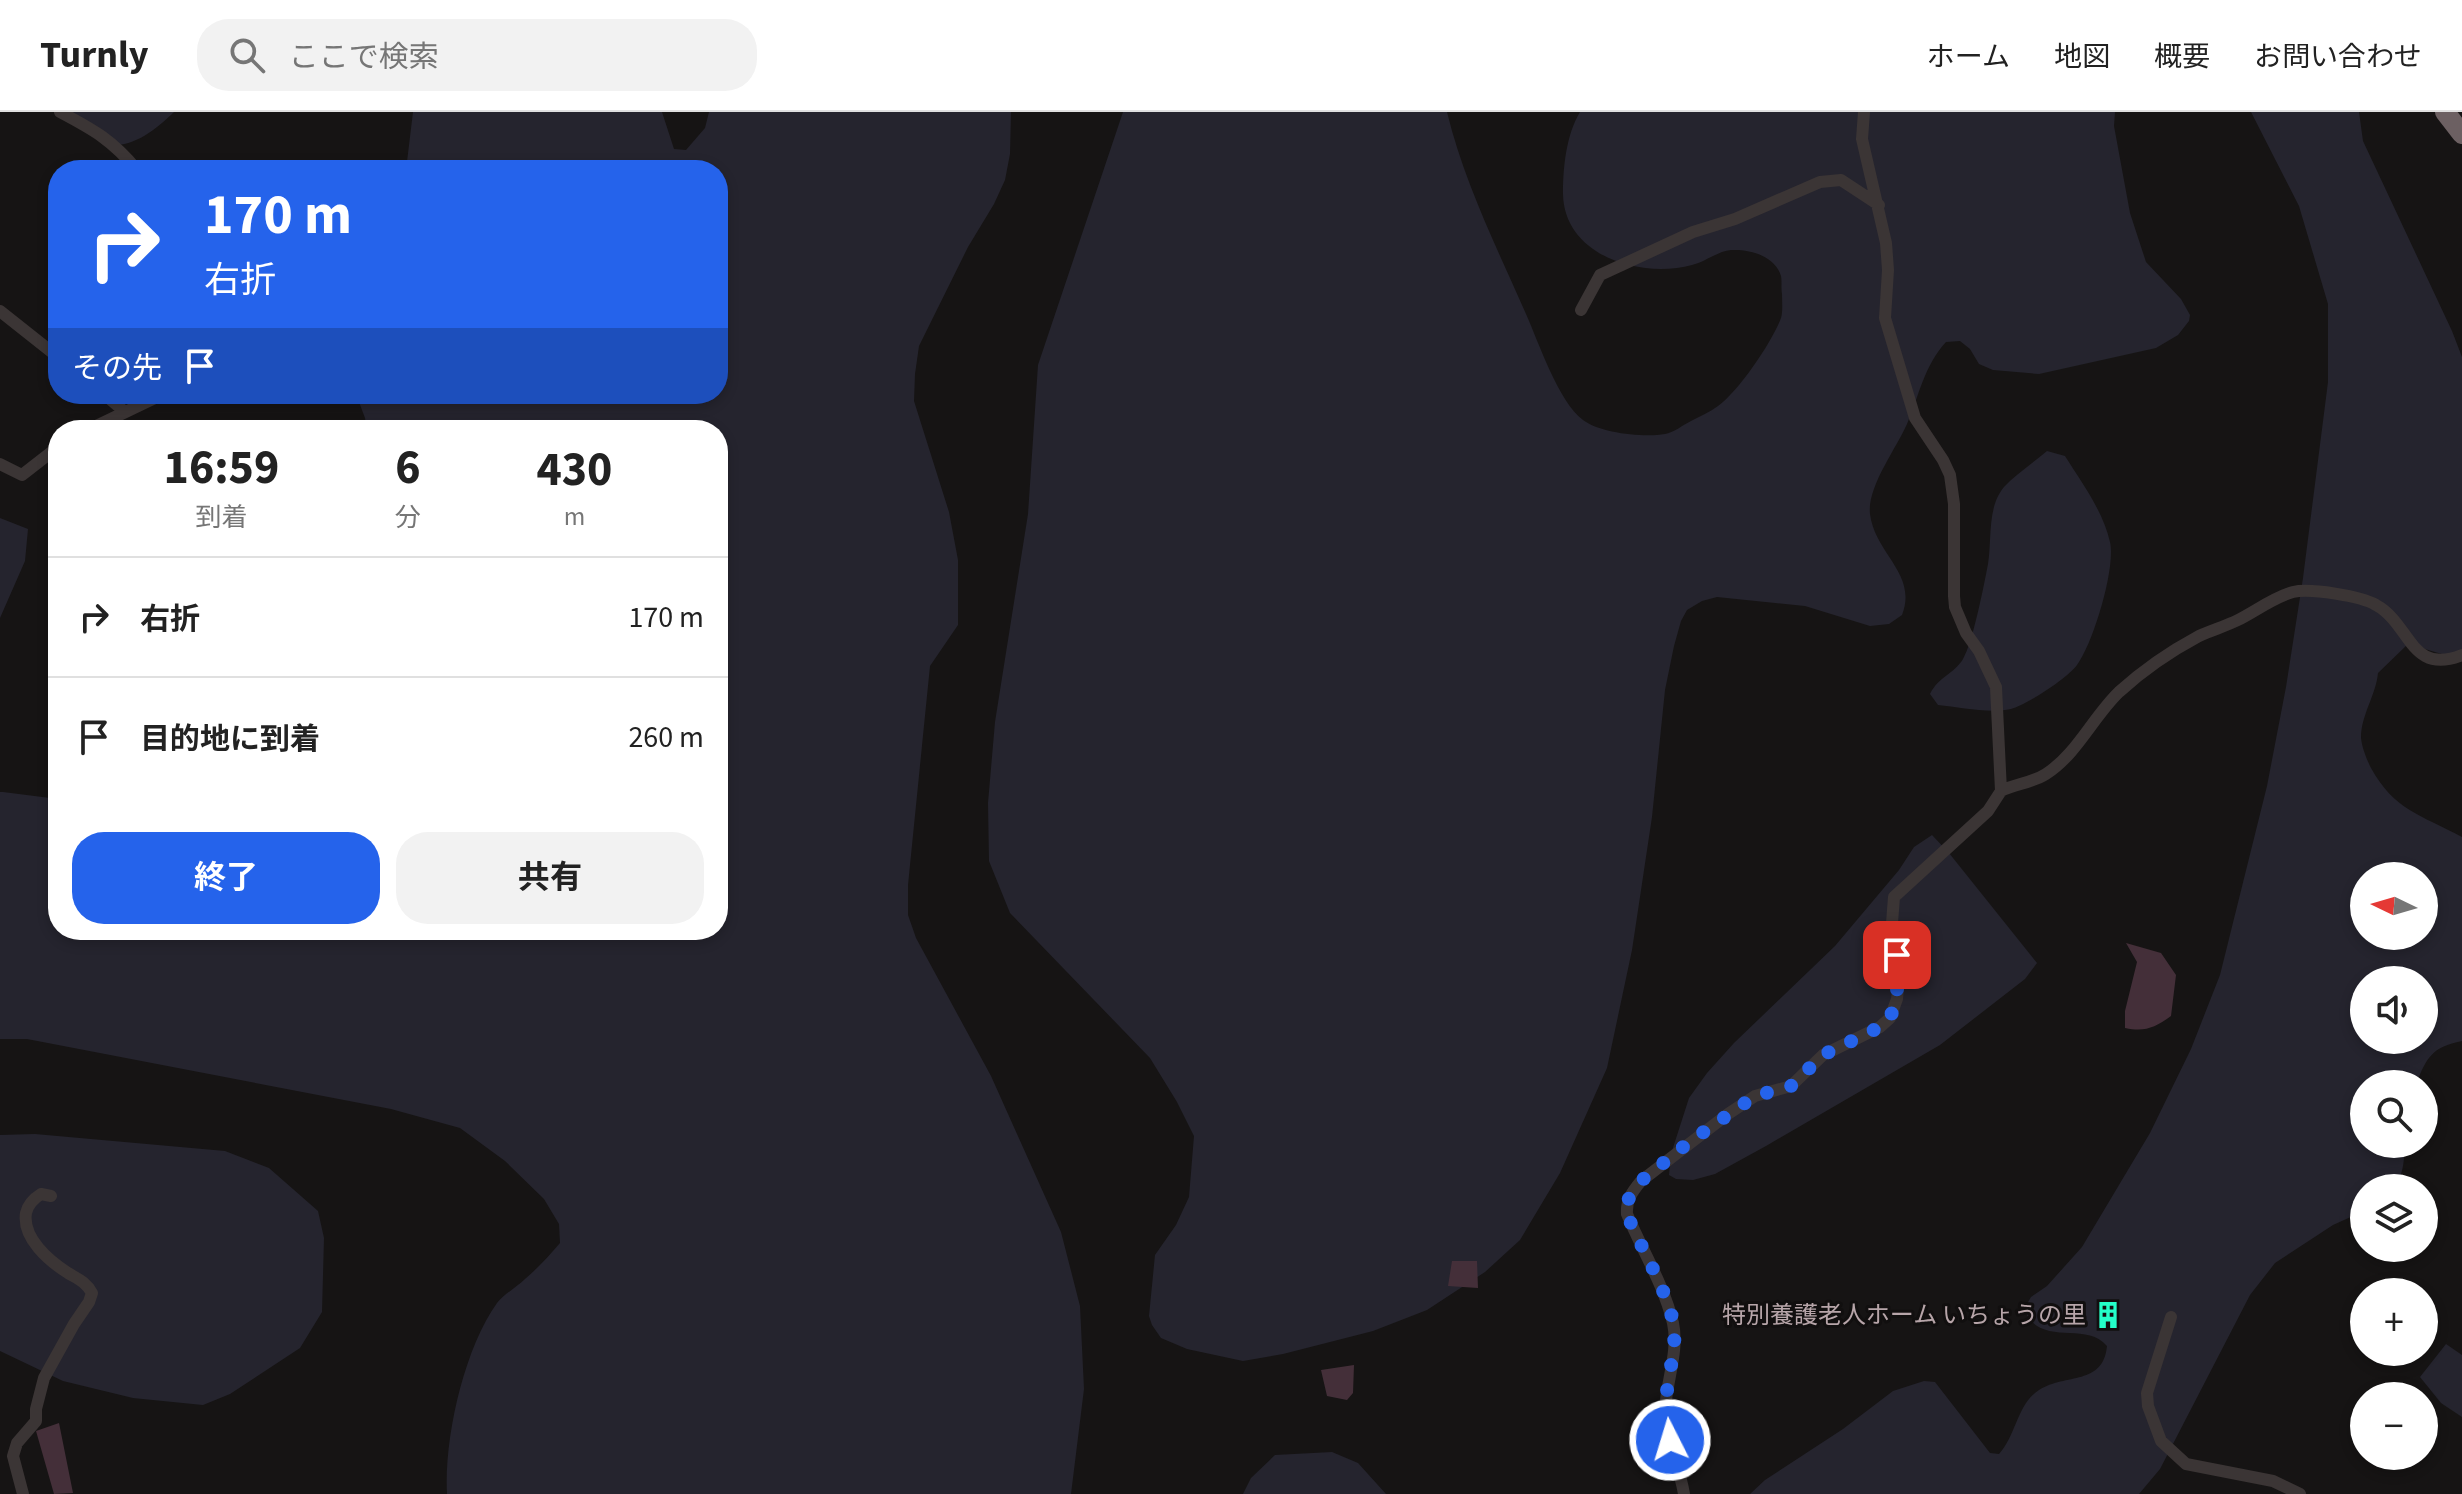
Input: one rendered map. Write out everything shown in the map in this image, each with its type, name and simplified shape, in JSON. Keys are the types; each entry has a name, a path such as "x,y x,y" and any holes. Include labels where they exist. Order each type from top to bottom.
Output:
{"highway":[{"path":"2445,112 2462,134"}],"street":[{"path":"60,112 100,133 128,160"},
{"path":"1684,1494 1666,1420 1674,1328 1663,1293 1627,1214 1626,1205 1641,1181 1728,1114 1755,1096 1791,1086 1823,1055 1880,1027 1890,1018 1897,999 1899,979 1892,923 1894,897 1988,811 2001,791 1996,687 1955,607 1954,504 1950,475 1915,418 1885,318 1886,243 1862,139 1864,112"},
{"path":"1581,310 1600,275 1693,232 1735,219 1820,182 1841,180 1879,205"},
{"path":"0,311 48,349"},
{"path":"116,404 125,412"},
{"path":"109,420 142,404"},
{"path":"0,464 22,475 48,455"},
{"path":"2001,791 2047,774 2065,758 2117,693 2145,670 2190,641 2292,592 2315,590 2377,605 2421,654 2433,660 2447,661 2462,655"},
{"path":"23,1494 13,1456 17,1443 36,1421 44,1378 92,1293 88,1285 41,1251 25,1224 27,1209 33,1199 41,1194 51,1196"},
{"path":"2171,1317 2147,1393 2148,1406 2161,1441 2186,1464 2273,1481 2300,1494"}],"shaded area":[{"path":"66,112 174,112 141,138 121,145 101,141"},
{"path":"413,112 662,112 674,149 686,150 705,128 709,112 1011,112 1010,154 1005,180 919,346 915,374 914,401 949,512 958,560 958,625 930,666 908,885 908,915 916,938 991,1076 1061,1232 1080,1306 1084,1389 1071,1494 447,1494 453,1421 475,1344 497,1303 560,1243 559,1224 544,1199 505,1161 460,1128 391,1109 27,1039 0,1039 0,792 48,798 48,940 728,940 728,420 365,420 360,404 728,404 728,160 407,160"},
{"path":"1123,112 1447,112 1472,189 1557,386 1583,420 1611,431 1646,435 1668,433 1712,410 1726,399 1754,365 1777,328 1782,312 1781,278 1778,269 1768,259 1746,251 1726,251 1692,265 1672,269 1650,269 1609,258 1591,247 1576,233 1567,215 1563,194 1566,152 1580,112 2115,112 2114,126 2130,213 2146,262 2181,299 2190,315 2178,335 2156,348 2039,374 1993,370 1979,364 1970,349 1960,341 1946,342 1927,371 1907,424 1877,480 1870,503 1873,528 1904,588 1902,615 1889,624 1870,626 1805,606 1717,597 1687,610 1674,646 1665,690 1652,817 1632,950 1607,1068 1560,1173 1520,1240 1485,1272 1427,1310 1373,1331 1243,1361 1187,1349 1161,1338 1152,1325 1149,1316 1155,1255 1176,1225 1189,1197 1194,1136 1150,1058 1010,913 989,861 988,803 995,722 1028,514 1038,365"},
{"path":"2251,112 2359,112 2363,141 2462,357 2462,660 2408,644 2378,673 2361,738 2371,768 2389,793 2410,810 2462,837 2462,1041 2438,1049 2438,966 2350,966 2350,1054 2433,1054 2423,1070 2350,1070 2350,1158 2404,1158 2401,1174 2350,1174 2350,1217 2275,1263 2250,1295 2160,1469 2139,1494 1750,1494 1765,1480 1843,1429 1893,1391 1924,1381 1935,1382 1990,1453 1999,1454 2032,1396 2050,1385 2091,1373 2104,1359 2107,1346 2098,1339 2041,1328 2031,1321 2024,1309 2031,1297 2047,1286 2082,1247 2150,1133 2191,1049 2220,975 2267,786 2286,687 2328,382 2328,304 2299,206"},
{"path":"2047,451 2065,456 2097,508 2110,542 2110,569 2090,641 2077,665 2065,677 2011,709 1974,710 1938,705 1930,694 1963,659 1971,640 1986,573 1995,504 2004,487"},
{"path":"0,518 28,529 25,561 0,618"},
{"path":"1932,835 2037,963 2025,979 1940,1045 1766,1146 1715,1174 1693,1180 1676,1179 1669,1175 1671,1154 1689,1098 1707,1073 1835,946 1899,870 1914,847"},
{"path":"2126,943 2161,953 2176,975 2171,1016 2149,1028 2125,1028 2125,1011 2137,962"},
{"path":"35,1134 225,1151 269,1168 318,1211 324,1238 322,1312 300,1348 230,1394 203,1405 133,1398 63,1381 0,1351 0,1135"},
{"path":"1452,1261 1477,1261 1478,1288 1448,1286"},
{"path":"2446,1344 2462,1355 2462,1417 2438,1399 2438,1382 2424,1382 2420,1377 2429,1366 2438,1366 2438,1354"},
{"path":"1354,1365 1353,1393 1347,1400 1327,1396 1321,1370"},
{"path":"59,1423 73,1493 54,1494 36,1431"},
{"path":"1332,1452 1358,1463 1386,1494 1243,1494 1251,1478 1275,1455"}],"place":[{"name":"特別養護老人ホーム いちょうの里","path":"2108,1315"}],"route":[{"path":"1670,1440 1666,1420 1667,1389 1674,1328 1658,1280 1627,1214 1626,1205 1631,1194 1641,1181 1728,1114 1755,1096 1791,1086 1823,1055 1880,1027 1890,1018 1897,999 1897,955"}]}
